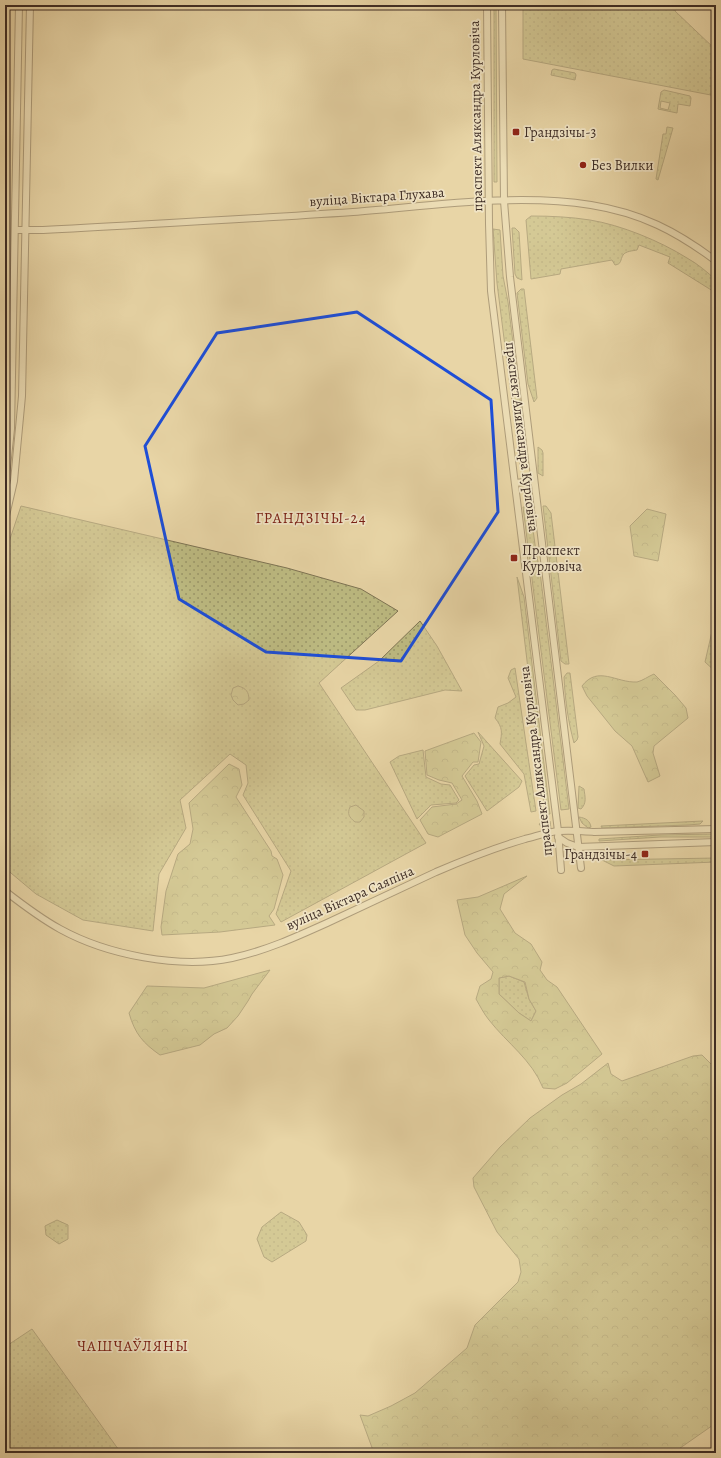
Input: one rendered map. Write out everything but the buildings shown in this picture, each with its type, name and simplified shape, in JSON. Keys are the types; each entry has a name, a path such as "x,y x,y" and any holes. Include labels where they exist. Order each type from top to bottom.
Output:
{"street":[{"path":"5,486 11,429 16,230 19,5"},
{"path":"5,520 14,481 22,396 30,5"},
{"name":"праспект Аляксандра Курловіча","path":"486,5 491,291 558,834 560,870"},
{"name":"праспект Аляксандра Курловіча","path":"502,5 504,201 510,276 580,868"},
{"name":"вуліца Віктара Глухава","path":"16,230 253,218 489,201 553,201 592,206 629,214 654,222 675,233 716,261"},
{"path":"515,483 534,481"},
{"name":"вуліца Віктара Саяпіна","path":"5,891 60,929 96,945 125,954 162,960 195,962 231,958 268,948 305,933 471,856 502,845 576,830 594,832 716,829"},
{"path":"558,834 567,843 578,846 716,842"}],"highlighted area":[{"path":"357,312 491,400 498,512 401,661 266,652 179,599 145,446 217,333"}],"green space":[{"path":"494,5 496,5 497,182 494,182"},
{"path":"523,5 676,5 675,11 716,50 716,96 523,59"},
{"path":"554,69 575,73 575,80 551,75 552,70"},
{"path":"664,90 690,96 690,106 678,104 677,113 658,109 661,92","holes":["661,101 670,103 668,110 660,108"]},
{"path":"667,127 673,128 658,180 656,179 663,134 666,134"},
{"path":"531,216 590,220 602,222 640,234 691,260 702,268 716,280 716,293 668,263 670,257 639,245 637,250 629,251 624,254 620,263 615,265 612,260 561,269 560,274 531,279 526,220"},
{"path":"512,228 515,228 519,232 522,280 517,278 515,274"},
{"path":"493,229 500,230 503,276 508,302 528,465 525,469 520,465 497,283"},
{"path":"521,289 524,289 537,398 534,402 528,384 517,293"},
{"path":"538,447 543,453 543,476 538,473"},
{"path":"21,506 287,568 361,589 398,611 319,683 426,843 281,922 276,914 291,871 243,795 248,783 246,765 230,754 180,800 186,828 159,874 153,931 83,920 36,894 5,868 5,554"},
{"path":"543,506 546,506 551,513 569,664 565,664 561,661"},
{"path":"523,507 530,507 540,572 569,809 561,810"},
{"path":"647,509 666,514 658,561 634,556 630,526"},
{"path":"517,577 524,597 550,814 547,814 545,811"},
{"path":"716,614 716,672 705,662"},
{"path":"420,621 437,646 462,691 445,690 365,710 356,710 341,688 379,661"},
{"path":"515,668 536,811 531,812 524,774 500,744 501,730 495,718 498,707 508,703 516,697 508,678 511,670"},
{"path":"567,673 570,673 578,737 574,743 568,718 565,694 564,677"},
{"path":"654,674 686,708 688,718 654,746 653,753 660,776 648,782 632,746 615,731 587,696 582,686 594,677 608,676 629,682 637,682"},
{"path":"238,686 246,691 249,700 244,704 238,705 233,700 231,695 233,688"},
{"path":"478,732 522,781 519,787 487,811 465,776 474,765 479,764 484,746"},
{"path":"474,733 481,742 478,762 473,762 462,776 477,801 482,814 438,837 428,834 420,820 432,807 456,804 462,800 452,783 427,775 425,751"},
{"path":"423,750 426,777 441,784 450,785 459,800 456,803 431,805 417,819 390,762 399,756"},
{"path":"229,764 239,769 242,785 236,797 271,851 272,856 277,859 283,875 274,909 269,916 275,925 220,932 162,935 161,927 166,891 178,854 190,844 193,829 189,803"},
{"path":"579,786 584,789 585,797 585,802 581,809 578,808"},
{"path":"356,805 364,811 364,817 360,822 355,822 349,814 350,807"},
{"path":"579,817 587,820 591,827 588,828 582,823"},
{"path":"550,821 551,829 543,829 539,824"},
{"path":"703,821 700,824 688,825 602,828 601,826"},
{"path":"716,834 716,837 660,837 599,841 599,839 660,835"},
{"path":"716,858 716,862 614,866 602,860"},
{"path":"527,876 504,894 500,909 515,933 531,944 542,962 540,970 547,980 557,987 602,1054 567,1083 555,1089 543,1088 526,1060 489,1020 476,999 480,986 491,979 493,972 477,953 465,935 457,900 478,897","holes":["509,976 525,982 529,999 536,1011 531,1021 519,1013 499,994 499,978"]},
{"path":"270,970 238,1016 227,1028 214,1034 200,1045 160,1055 144,1042 131,1020 129,1013 147,986 204,988"},
{"path":"509,976 524,982 529,999 536,1011 531,1021 519,1013 499,994 499,978"},
{"path":"702,1055 716,1069 716,1423 673,1453 374,1453 360,1415 368,1416 415,1393 467,1348 475,1325 518,1282 521,1272 519,1259 497,1232 474,1187 473,1178 500,1147 530,1118 562,1095 581,1084 608,1063 611,1074 622,1081 693,1056"},
{"path":"281,1212 299,1222 307,1235 306,1241 272,1262 264,1257 257,1239 262,1227"},
{"path":"57,1220 68,1225 68,1239 59,1244 46,1235 45,1226"},
{"path":"32,1329 121,1453 5,1453 5,1404 9,1404 5,1392 5,1347"}],"place":[{"name":"Грандзічы-3","path":"516,132"},
{"name":"Без Вилки","path":"583,165"},
{"name":"Праспект Курловіча","path":"514,558"},
{"name":"Грандзічы-4","path":"645,854"}],"district":[{"name":"ГРАНДЗІЧЫ-24","path":"311,518"},
{"name":"ЧАШЧАЎЛЯНЫ","path":"133,1346"}]}
